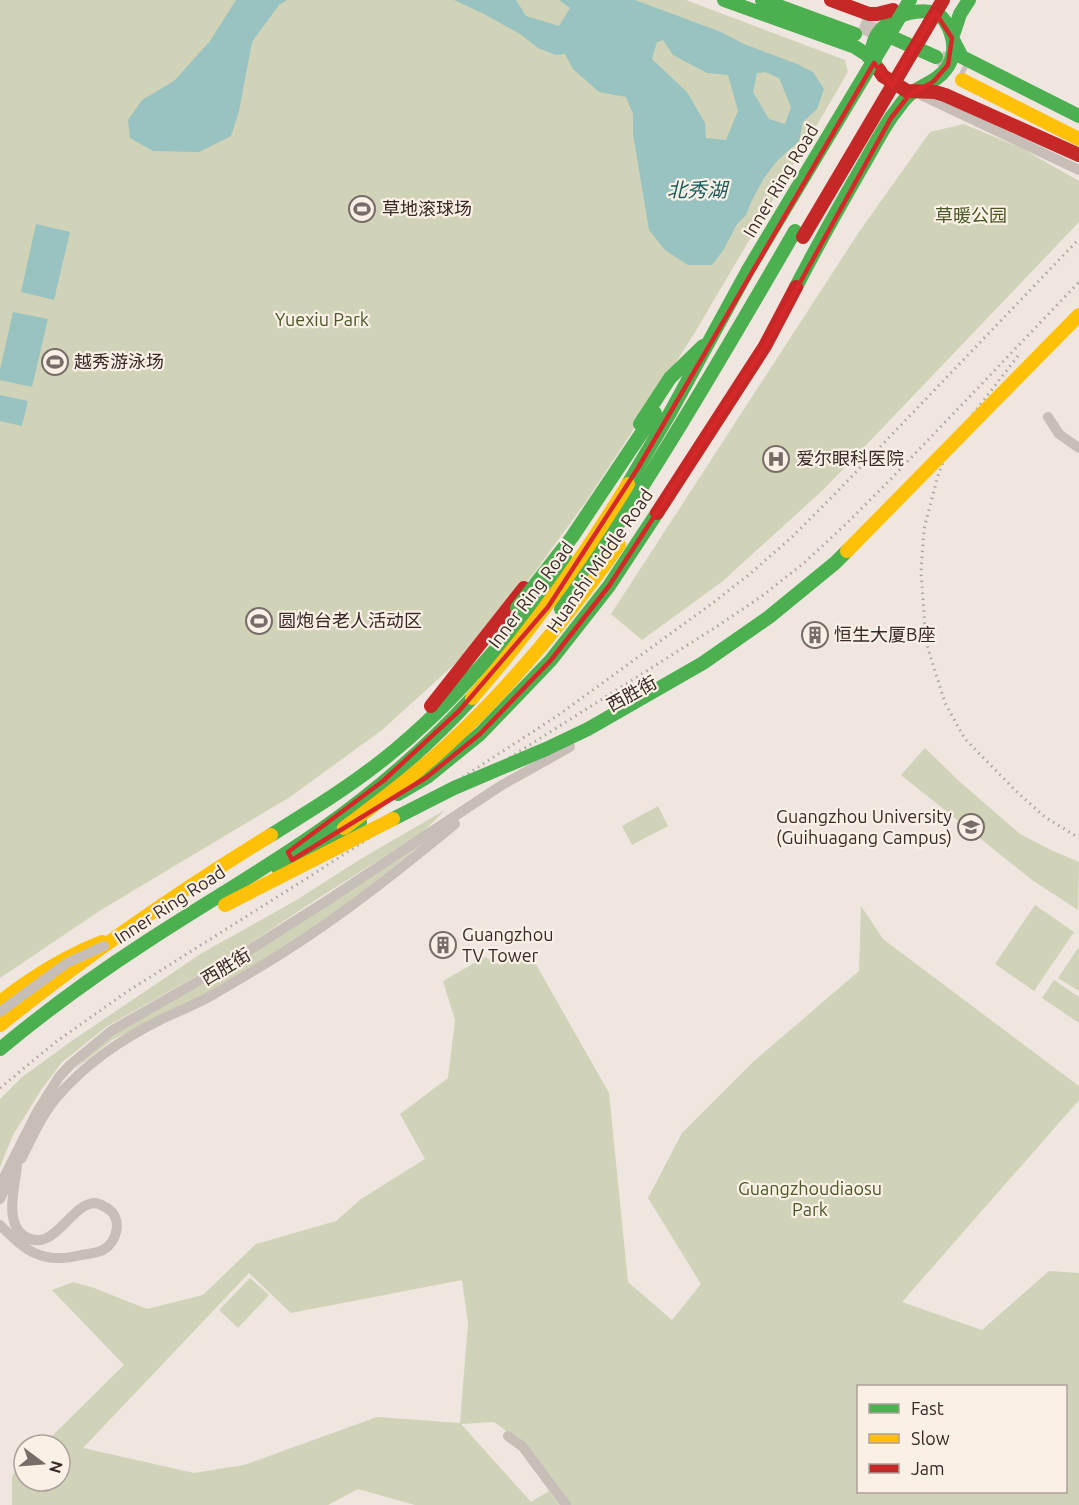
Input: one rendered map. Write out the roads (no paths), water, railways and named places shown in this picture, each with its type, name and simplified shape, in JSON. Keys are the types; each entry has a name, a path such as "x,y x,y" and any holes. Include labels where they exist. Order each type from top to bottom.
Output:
{"main road":[{"path":"724,0 855,47 866,54 887,79 903,89 915,92 937,92 948,96 1079,155"},
{"path":"762,0 857,30 790,0"},
{"path":"831,0 869,14 882,13 896,5 922,2 942,18 962,57 1079,116"},
{"name":"Inner Ring Road","path":"619,545 675,453 799,234 943,0"},
{"path":"952,0 950,18 952,38"},
{"path":"952,38 969,0"},
{"path":"344,812 403,773 444,740 485,700 537,639 580,582 620,522 799,234 922,2"},
{"name":"Inner Ring Road","path":"0,1049 115,963 282,856 335,819 404,763 459,711 508,656 548,607 576,567 655,438 736,290 922,2"},
{"path":"395,750 552,552 670,378 703,346 874,63 871,48 873,32 881,18 896,5"},
{"name":"Huanshi Middle Road","path":"0,1040 49,1001 135,939 173,915 289,854 344,812 378,803 427,777 480,734 525,688 568,640 609,586 765,346 831,219 891,118 906,99 933,82 945,71 952,54 952,38"},
{"path":"888,42 934,61"},
{"path":"1079,130 964,75 1079,139"},
{"name":"Inner Ring Road","path":"0,1060 108,979 180,931 289,865 346,826 402,784 477,718 528,664 575,606 619,545 767,324 831,219"},
{"path":"0,1025 117,936 214,870 352,784 395,750 424,722 554,564 585,521 736,290"},
{"path":"217,909 454,788 588,729 727,647 769,617 835,563 1079,315"},
{"path":"0,1060 70,1003 193,917 289,854 356,825 427,777"},
{"path":"0,1002 59,960 117,936"}],"street":[{"path":"915,92 1079,170"},
{"path":"1048,417 1059,434 1079,448"},
{"name":"西胜街","path":"0,1185 48,1092 70,1065 96,1042 111,1031 231,962 502,786 683,684"},
{"name":"西胜街","path":"0,1199 56,1098 105,1052 161,1019 208,998 288,949 400,869 502,786"},
{"path":"0,1012 67,963 104,946"},
{"path":"0,1225 23,1247 32,1252 47,1257 67,1259 102,1250 110,1244 116,1234 117,1220 110,1210 93,1203 79,1210 54,1234 42,1239 31,1239 23,1235 16,1228 12,1210 17,1166"},
{"path":"508,1436 523,1447 566,1505"}],"water":[{"path":"236,0 287,0 279,5 252,42 239,111 231,136 199,152 153,151 130,138 128,120 142,100 174,81 210,41"},
{"name":"北秀湖","path":"454,0 516,0 526,16 559,26 570,8 559,0 635,0 721,32 744,44 797,64 813,72 824,89 817,109 803,122 799,141 777,161 764,178 746,215 737,224 724,249 712,265 688,265 665,250 649,230 633,134 633,114 626,97 599,92 573,69 565,54 556,55 538,48 520,34","holes":["663,40 673,55 707,73 728,75 738,111 726,140 706,138 705,123 687,92 652,59 657,42","765,72 779,78 791,107 785,124 769,119 753,92 757,73"]},
{"path":"36,224 70,232 54,300 21,292"},
{"path":"13,312 48,319 32,387 0,380 0,370"},
{"path":"0,395 28,401 22,426 0,421"}],"tunnel":[{"path":"860,25 890,37"},
{"path":"940,58 966,71"}],"railway":[{"path":"0,1088 57,1041 128,991 557,716 751,573 834,495 1079,239"},
{"path":"479,777 716,627 762,596 804,563 887,483 1079,282"},
{"path":"1018,356 949,445 937,479 924,529 921,571 926,642 945,703 965,739 1045,817 1079,838"}],"place":[{"name":"草地滚球场","path":"362,209"},
{"name":"越秀游泳场","path":"55,362"},
{"name":"爱尔眼科医院","path":"776,459"},
{"name":"圆炮台老人活动区","path":"259,621"},
{"name":"恒生大厦B座","path":"815,635"},
{"name":"Guangzhou University (Guihuagang Campus)","path":"971,827"},
{"name":"Guangzhou TV Tower","path":"443,945"}],"park label":[{"name":"草暖公园","path":"971,216"},
{"name":"Yuexiu Park","path":"322,320"},
{"name":"Guangzhoudiaosu Park","path":"810,1199"}]}
